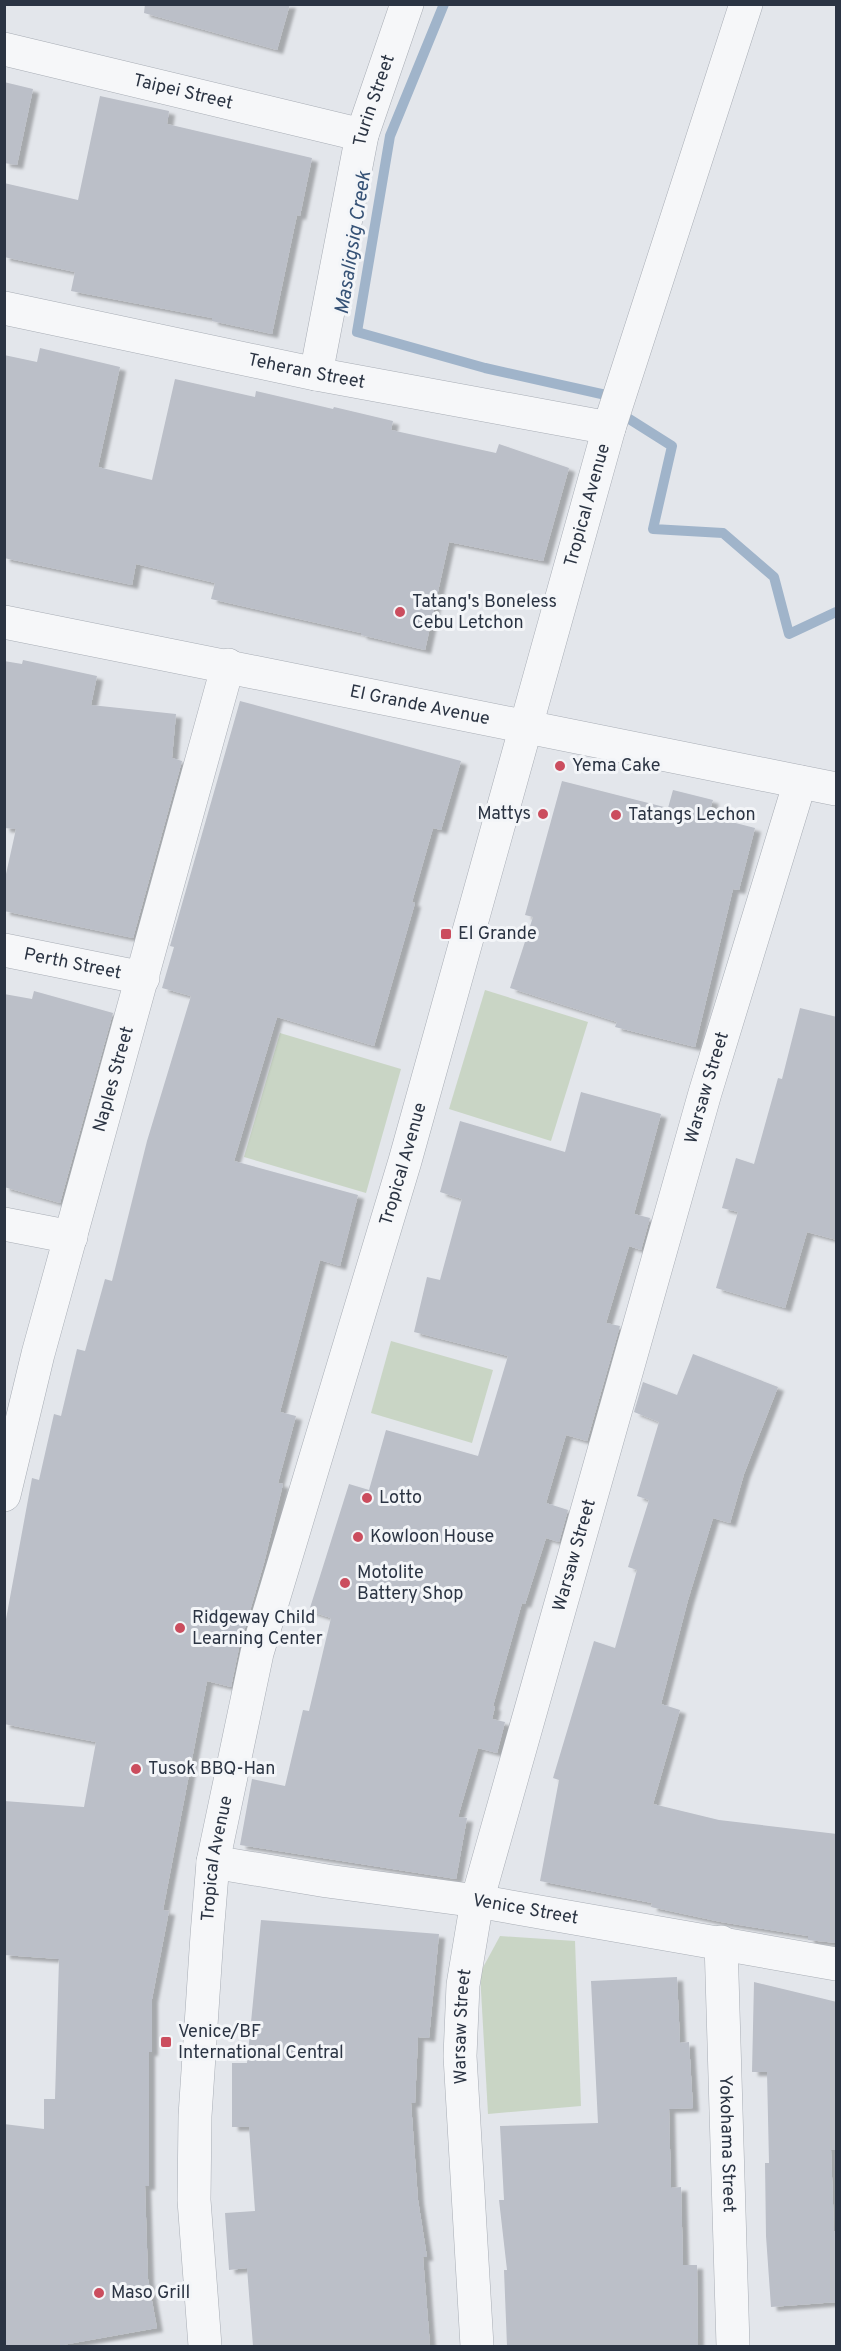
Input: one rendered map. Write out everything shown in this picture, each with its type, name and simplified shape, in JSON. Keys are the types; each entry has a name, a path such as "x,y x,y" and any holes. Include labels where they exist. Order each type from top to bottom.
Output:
{"street":[{"name":"Turin Street","path":"316,374 362,135 407,4"},
{"name":"Tropical Avenue","path":"205,2346 194,2200 195,2116 213,1862 257,1653 405,1161 528,726 609,428 746,4"},
{"name":"Taipei Street","path":"4,49 362,135"},
{"name":"Teheran Street","path":"4,308 316,374 609,428"},
{"name":"El Grande Avenue","path":"4,622 228,665 528,726 618,747 837,789"},
{"name":"Naples Street","path":"5,1485 228,665"},
{"name":"Warsaw Street","path":"477,2346 460,2056 463,1985 477,1901 701,1104 800,782"},
{"name":"Perth Street","path":"4,950 143,978"},
{"path":"4,1224 71,1237"},
{"name":"Venice Street","path":"213,1862 327,1881 477,1901 837,1964"},
{"name":"Yokohama Street","path":"721,1942 733,2346"}],"green space":[{"path":"485,990 588,1022 551,1141 449,1109"},
{"path":"280,1033 401,1069 366,1193 244,1157"},
{"path":"391,1341 493,1370 472,1443 371,1413"},
{"path":"500,1936 575,1941 581,2106 488,2114 480,1973"}],"building":[{"path":"145,4 290,4 277,50 144,13"},
{"path":"4,82 33,89 17,165 4,163"},
{"path":"100,96 169,111 167,124 312,158 300,216 297,215 272,334 212,321 212,318 71,291 75,272 4,257 4,183 78,200"},
{"path":"40,348 120,367 98,467 152,480 175,379 255,397 256,391 333,409 334,407 393,421 391,430 496,453 499,444 569,468 543,561 449,542 425,650 211,599 215,583 136,564 132,585 4,558 4,355 37,362"},
{"path":"23,660 97,676 91,705 176,714 172,758 182,761 133,938 4,911 4,883 16,829 4,828 4,661 22,664"},
{"path":"240,701 461,761 441,830 433,828 412,902 415,903 374,1046 277,1017 234,1161 358,1195 340,1266 320,1260 280,1412 296,1416 278,1483 283,1484 264,1563 239,1648 231,1687 207,1681 163,1910 169,1911 152,1999 152,2052 149,2052 149,2186 145,2186 148,2279 157,2328 57,2346 4,2346 4,2124 44,2129 44,2099 55,2099 59,1959 4,1955 4,1801 84,1807 96,1742 4,1724 4,1630 32,1478 39,1480 54,1414 61,1416 77,1349 85,1351 105,1279 112,1281 147,1141 191,996 162,988 174,947 170,946"},
{"path":"562,781 668,808 673,790 713,800 708,816 755,828 739,890 733,889 695,1047 615,1027 617,1022 510,988 533,917 525,915"},
{"path":"34,991 113,1013 60,1203 4,1187 4,994 32,999"},
{"path":"800,1008 837,1017 837,1240 807,1232 785,1308 716,1288 738,1212 722,1208 736,1158 754,1164 778,1078 782,1079"},
{"path":"581,1092 661,1114 634,1214 650,1218 641,1250 629,1246 606,1323 620,1326 587,1441 566,1435 546,1503 568,1510 559,1542 546,1538 525,1604 522,1603 493,1706 495,1707 492,1719 505,1722 497,1753 478,1748 458,1817 467,1818 456,1879 240,1845 252,1779 285,1786 303,1710 309,1711 331,1618 309,1611 349,1484 369,1490 386,1430 478,1456 508,1356 414,1332 427,1277 440,1280 462,1199 440,1192 460,1121 565,1152"},
{"path":"693,1354 778,1387 744,1474 730,1523 713,1518 688,1600 661,1704 680,1710 653,1804 719,1820 837,1834 837,1943 808,1940 808,1936 721,1922 651,1907 652,1903 540,1881 559,1780 553,1778 594,1641 615,1648 637,1570 628,1567 649,1500 637,1496 659,1422 634,1412 643,1382 677,1395"},
{"path":"261,1920 439,1934 429,2038 418,2037 415,2103 411,2103 418,2200 427,2257 423,2257 430,2346 253,2346 247,2268 229,2270 225,2213 255,2211 249,2127 232,2127 232,2063 247,2063"},
{"path":"677,1977 680,2043 689,2042 693,2108 669,2109 671,2188 681,2187 683,2265 697,2265 698,2346 507,2346 504,2270 507,2270 499,2200 504,2200 500,2126 598,2123 591,1981"},
{"path":"754,1982 837,2002 837,2150 831,2150 834,2231 837,2231 837,2302 771,2307 766,2236 765,2163 769,2163 767,2072 752,2072"}],"waterway":[{"name":"Masaligsig Creek","path":"444,4 390,136 357,332 485,368 606,395 615,410 672,446 653,529 723,533 774,577 789,634 836,612"}],"place":[{"name":"Tatang's Boneless Cebu Letchon","path":"400,612"},
{"name":"Yema Cake","path":"560,766"},
{"name":"Mattys","path":"543,814"},
{"name":"Tatangs Lechon","path":"616,815"},
{"name":"El Grande","path":"446,934"},
{"name":"Lotto","path":"367,1498"},
{"name":"Kowloon House","path":"358,1537"},
{"name":"Motolite Battery Shop","path":"345,1583"},
{"name":"Ridgeway Child Learning Center","path":"180,1628"},
{"name":"Tusok BBQ-Han","path":"136,1769"},
{"name":"Venice/BF International Central","path":"166,2042"},
{"name":"Maso Grill","path":"99,2293"}]}
